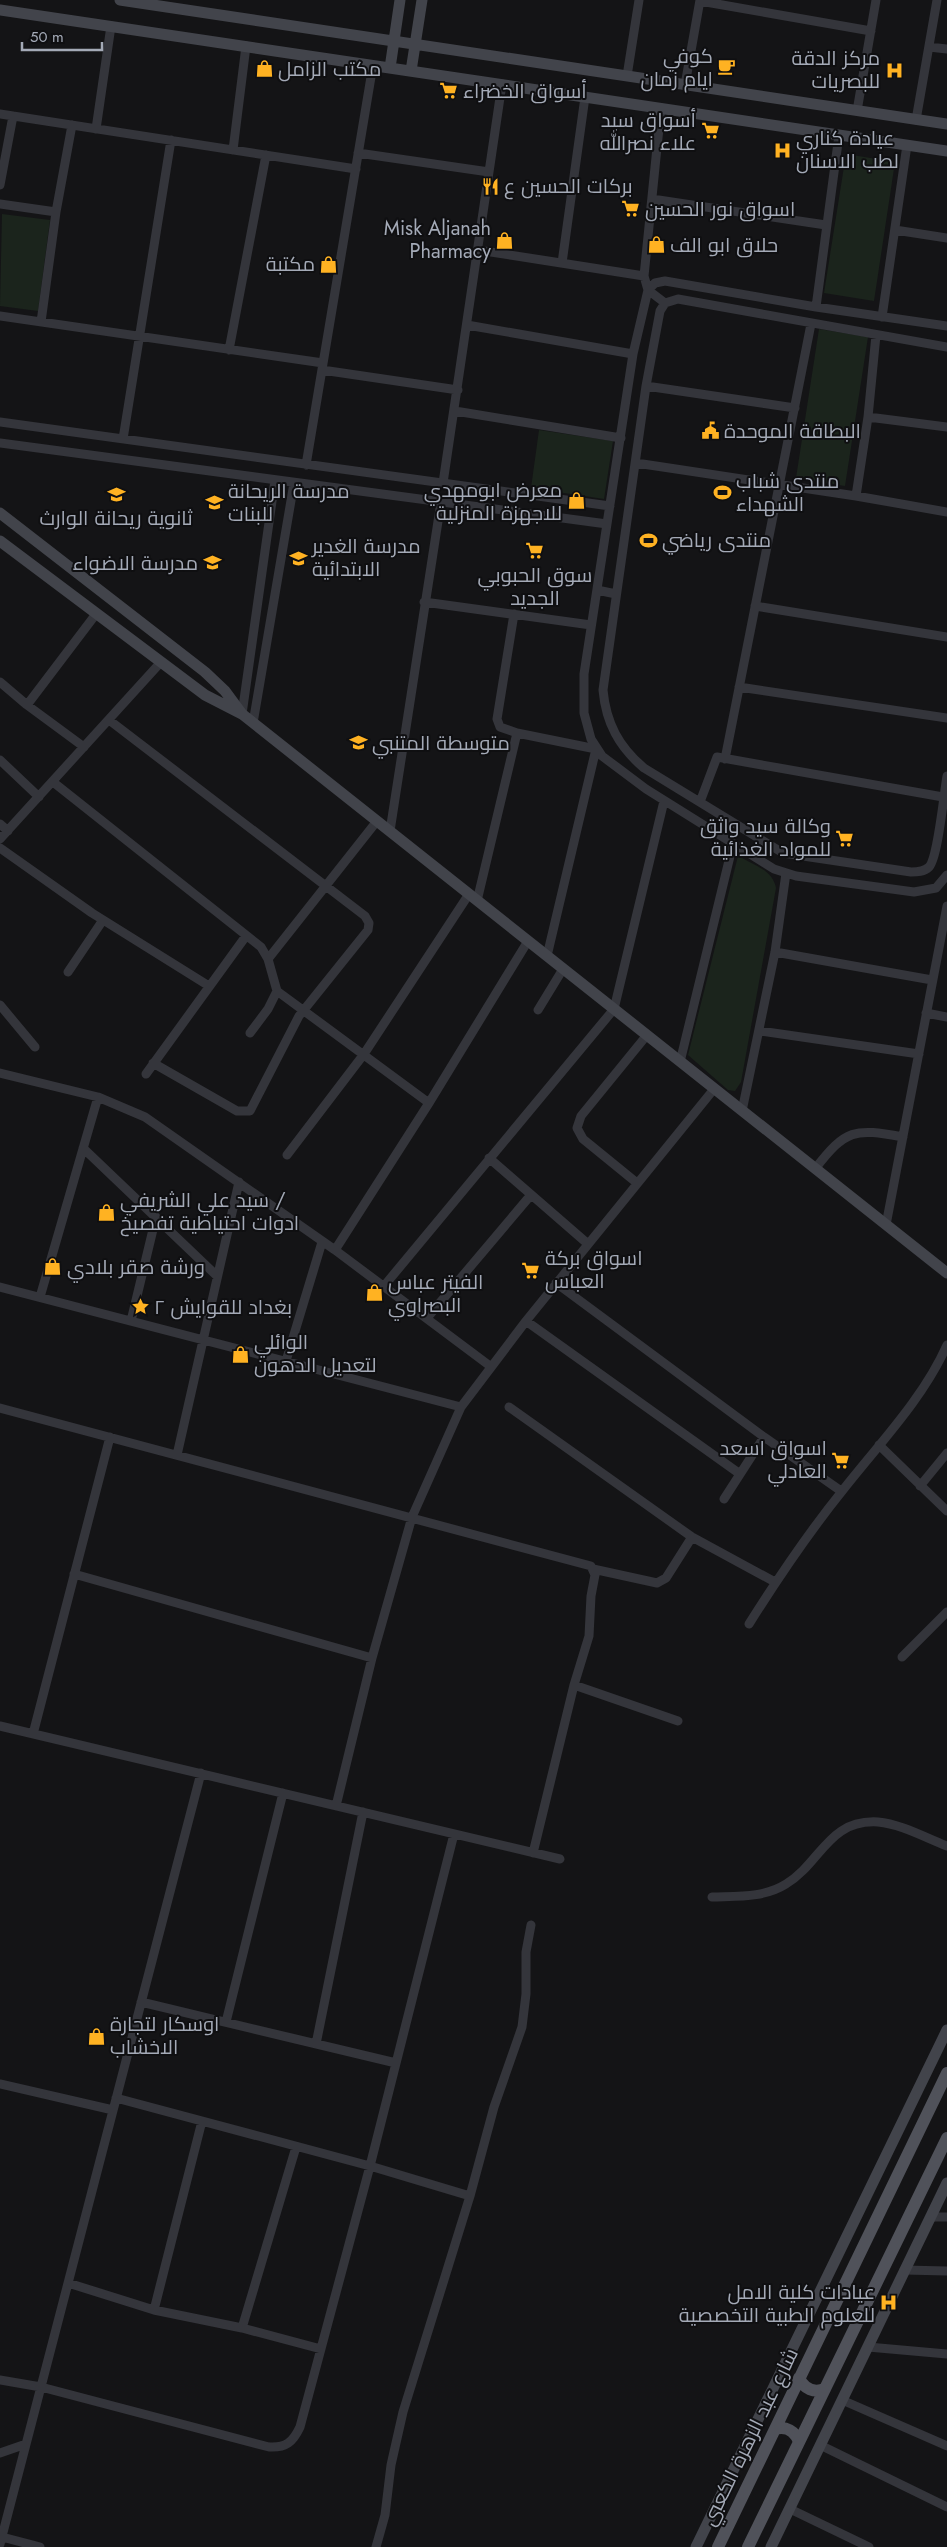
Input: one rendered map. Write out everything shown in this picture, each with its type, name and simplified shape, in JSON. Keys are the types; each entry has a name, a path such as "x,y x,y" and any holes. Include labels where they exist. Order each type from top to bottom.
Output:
{"main road":[{"name":"شارع عبد الزهرة الكعبي","path":"718,2547 947,2073"},
{"path":"748,2547 947,2138"},
{"path":"799,2378 804,2386 812,2390 825,2390"},
{"path":"775,2429 788,2429 795,2434 800,2442"}],"street":[{"path":"124,0 947,124"},
{"path":"390,68 400,0"},
{"path":"412,71 422,0"},
{"path":"627,76 639,0"},
{"path":"685,85 700,0 871,30"},
{"path":"757,11 759,0"},
{"path":"857,111 876,0"},
{"path":"916,120 937,0"},
{"path":"0,10 947,151"},
{"path":"96,129 111,26"},
{"path":"233,150 246,46"},
{"path":"929,46 947,49"},
{"path":"306,465 373,65"},
{"path":"443,484 502,84"},
{"path":"562,263 586,97"},
{"path":"661,108 644,276 648,290 665,302"},
{"path":"0,114 356,168"},
{"path":"0,185 13,116"},
{"path":"41,322 56,212 72,125"},
{"path":"816,307 839,135"},
{"path":"123,439 138,336 171,140"},
{"path":"882,317 907,145"},
{"path":"358,153 489,172"},
{"path":"229,350 266,155"},
{"path":"652,199 826,225"},
{"path":"0,204 56,212"},
{"path":"895,230 947,238"},
{"path":"478,250 644,276"},
{"path":"946,879 936,888 914,892 786,873 733,844 625,775 596,749 587,729 584,713 584,674 633,354 648,290 655,282 665,281 816,307 947,326"},
{"path":"947,346 811,324 678,299 665,302 660,311 646,386 604,675 604,698 608,720 614,734 632,758 783,853 918,872 929,868 932,862 947,776"},
{"path":"0,316 229,350 458,390"},
{"path":"724,759 811,324"},
{"path":"467,325 633,354"},
{"path":"856,496 868,417 876,335"},
{"path":"646,386 795,408"},
{"path":"455,410 621,438"},
{"path":"868,417 947,427"},
{"path":"0,422 610,506"},
{"path":"0,444 607,524"},
{"path":"636,463 780,484 947,512"},
{"path":"242,714 275,480"},
{"path":"254,723 294,482"},
{"path":"390,831 424,602 442,502"},
{"path":"0,513 205,672 226,691 242,714"},
{"path":"0,541 211,699 242,714 254,723 947,1273"},
{"path":"597,590 616,594"},
{"path":"424,602 591,625"},
{"path":"755,606 947,637"},
{"path":"28,705 96,614"},
{"path":"514,614 497,719 504,730 596,749"},
{"path":"0,839 161,662"},
{"path":"0,682 84,747"},
{"path":"739,687 947,718"},
{"path":"109,720 365,916 369,926 303,1009 250,1111 238,1110 153,1063"},
{"path":"287,1155 364,1054 473,897 517,733"},
{"path":"547,956 596,749"},
{"path":"700,802 717,757 943,797"},
{"path":"0,760 39,797"},
{"path":"53,782 261,947 268,959 277,990 429,1103"},
{"path":"384,1286 614,1009 664,801"},
{"path":"705,826 713,810"},
{"path":"268,959 377,821"},
{"path":"0,824 8,831"},
{"path":"680,1062 733,844"},
{"path":"0,848 103,920 209,986"},
{"path":"742,1111 760,1032 775,952 786,873"},
{"path":"886,1225 947,906"},
{"path":"68,972 103,920"},
{"path":"146,1074 246,936"},
{"path":"335,1250 429,1103 528,941"},
{"path":"775,952 932,980"},
{"path":"538,1010 563,969"},
{"path":"250,1033 268,1008 277,990"},
{"path":"0,1005 35,1047"},
{"path":"926,1013 947,1017"},
{"path":"760,1032 919,1054"},
{"path":"637,1183 582,1139 577,1128 581,1116 647,1035"},
{"path":"0,1073 98,1097 145,1117 335,1250 490,1366"},
{"path":"336,1806 372,1658 412,1517 462,1408 490,1366 714,1089"},
{"path":"40,1297 98,1097"},
{"path":"815,1169 838,1141 851,1134 870,1131 903,1137"},
{"path":"83,1148 217,1276"},
{"path":"489,1158 530,1196 588,1244"},
{"path":"177,1455 239,1182"},
{"path":"427,1318 530,1196"},
{"path":"131,1321 156,1217"},
{"path":"286,1362 322,1242"},
{"path":"556,1283 764,1437 842,1491"},
{"path":"0,1287 462,1408"},
{"path":"526,1321 740,1474"},
{"path":"749,1624 775,1582 842,1491 929,1379 947,1345"},
{"path":"509,1407 692,1538 775,1582"},
{"path":"0,1408 585,1563 593,1568 657,1583 666,1578 692,1538"},
{"path":"33,1734 110,1437"},
{"path":"724,1499 764,1437"},
{"path":"879,1445 947,1511"},
{"path":"920,1486 947,1452"},
{"path":"533,1853 574,1684 589,1636 591,1596 595,1575 593,1568"},
{"path":"74,1574 372,1658"},
{"path":"902,1657 947,1612"},
{"path":"574,1684 678,1721"},
{"path":"0,1727 560,1859"},
{"path":"40,2547 1,2541 201,1774"},
{"path":"226,2022 283,1793"},
{"path":"316,2044 363,1812"},
{"path":"712,1897 760,1894 778,1888 802,1872 830,1838 845,1828 862,1823 888,1824 947,1846"},
{"path":"0,2380 41,2387 260,2445 280,2448 288,2444 300,2427 370,2166 454,1834"},
{"path":"376,2547 385,2515 391,2465 401,2420 470,2196 494,2108 522,2027 526,1994 526,1952 531,1925"},
{"path":"141,2002 396,2063"},
{"path":"696,2547 947,2030"},
{"path":"0,2084 113,2110"},
{"path":"116,2098 370,2166 470,2196"},
{"path":"154,2310 202,2121"},
{"path":"242,2328 296,2146"},
{"path":"771,2547 947,2183"},
{"path":"931,2217 947,2217"},
{"path":"904,2270 947,2272"},
{"path":"68,2283 154,2310 242,2328 321,2349"},
{"path":"868,2347 947,2354"},
{"path":"842,2400 947,2446"},
{"path":"0,2453 26,2444"},
{"path":"820,2445 947,2507"},
{"path":"790,2509 869,2547"}],"shaded area":[{"path":"846,154 895,162 874,301 824,293"},
{"path":"2,214 50,220 38,311 0,306"},
{"path":"819,329 868,337 845,486 796,478"},
{"path":"539,430 613,441 604,499 531,488"},
{"path":"738,856 766,872 771,877 776,888 741,1082 735,1091 728,1090 688,1055"}],"place":[{"name":"كوفي ايام زمان","path":"727,67"},
{"name":"مكتب الزامل","path":"264,69"},
{"name":"مركز الدقة للبصريات","path":"894,70"},
{"name":"أسواق الخضراء","path":"449,91"},
{"name":"أسواق سيد علاء نصرالله","path":"710,131"},
{"name":"عيادة كناري لطب الاسنان","path":"782,150"},
{"name":"بركات الحسين ع","path":"490,186"},
{"name":"اسواق نور الحسين","path":"631,209"},
{"name":"Misk Aljanah Pharmacy","path":"505,240"},
{"name":"حلاق ابو الف","path":"656,245"},
{"name":"مكتبة","path":"329,264"},
{"name":"البطاقة الموحدة","path":"710,431"},
{"name":"منتدى شباب الشهداء","path":"722,492"},
{"name":"ثانوية ريحانة الوارث","path":"116,494"},
{"name":"معرض ابومهدي للاجهزة المنزلية","path":"576,501"},
{"name":"مدرسة الريحانة للبنات","path":"214,502"},
{"name":"منتدى رياضي","path":"648,540"},
{"name":"سوق الحبوبي الجديد","path":"535,551"},
{"name":"مدرسة الغدير الابتدائية","path":"298,558"},
{"name":"مدرسة الاضواء","path":"212,563"},
{"name":"متوسطة المتنبي","path":"358,743"},
{"name":"وكالة سيد واثق للمواد الغذائية","path":"845,838"},
{"name":"سيد علي الشريفي / ادوات احتياطية تفصيخ","path":"106,1212"},
{"name":"ورشة صقر بلادي","path":"53,1267"},
{"name":"اسواق بركة العباس","path":"531,1270"},
{"name":"الفيتر عباس البصراوي","path":"374,1293"},
{"name":"بغداد للقوايش ٢","path":"140,1307"},
{"name":"الوائلي لتعديل الدهون","path":"240,1354"},
{"name":"اسواق اسعد العادلي","path":"841,1460"},
{"name":"اوسكار لتجارة الاخشاب","path":"96,2036"},
{"name":"عيادات كلية الامل للعلوم الطبية التخصصية","path":"889,2303"}]}
